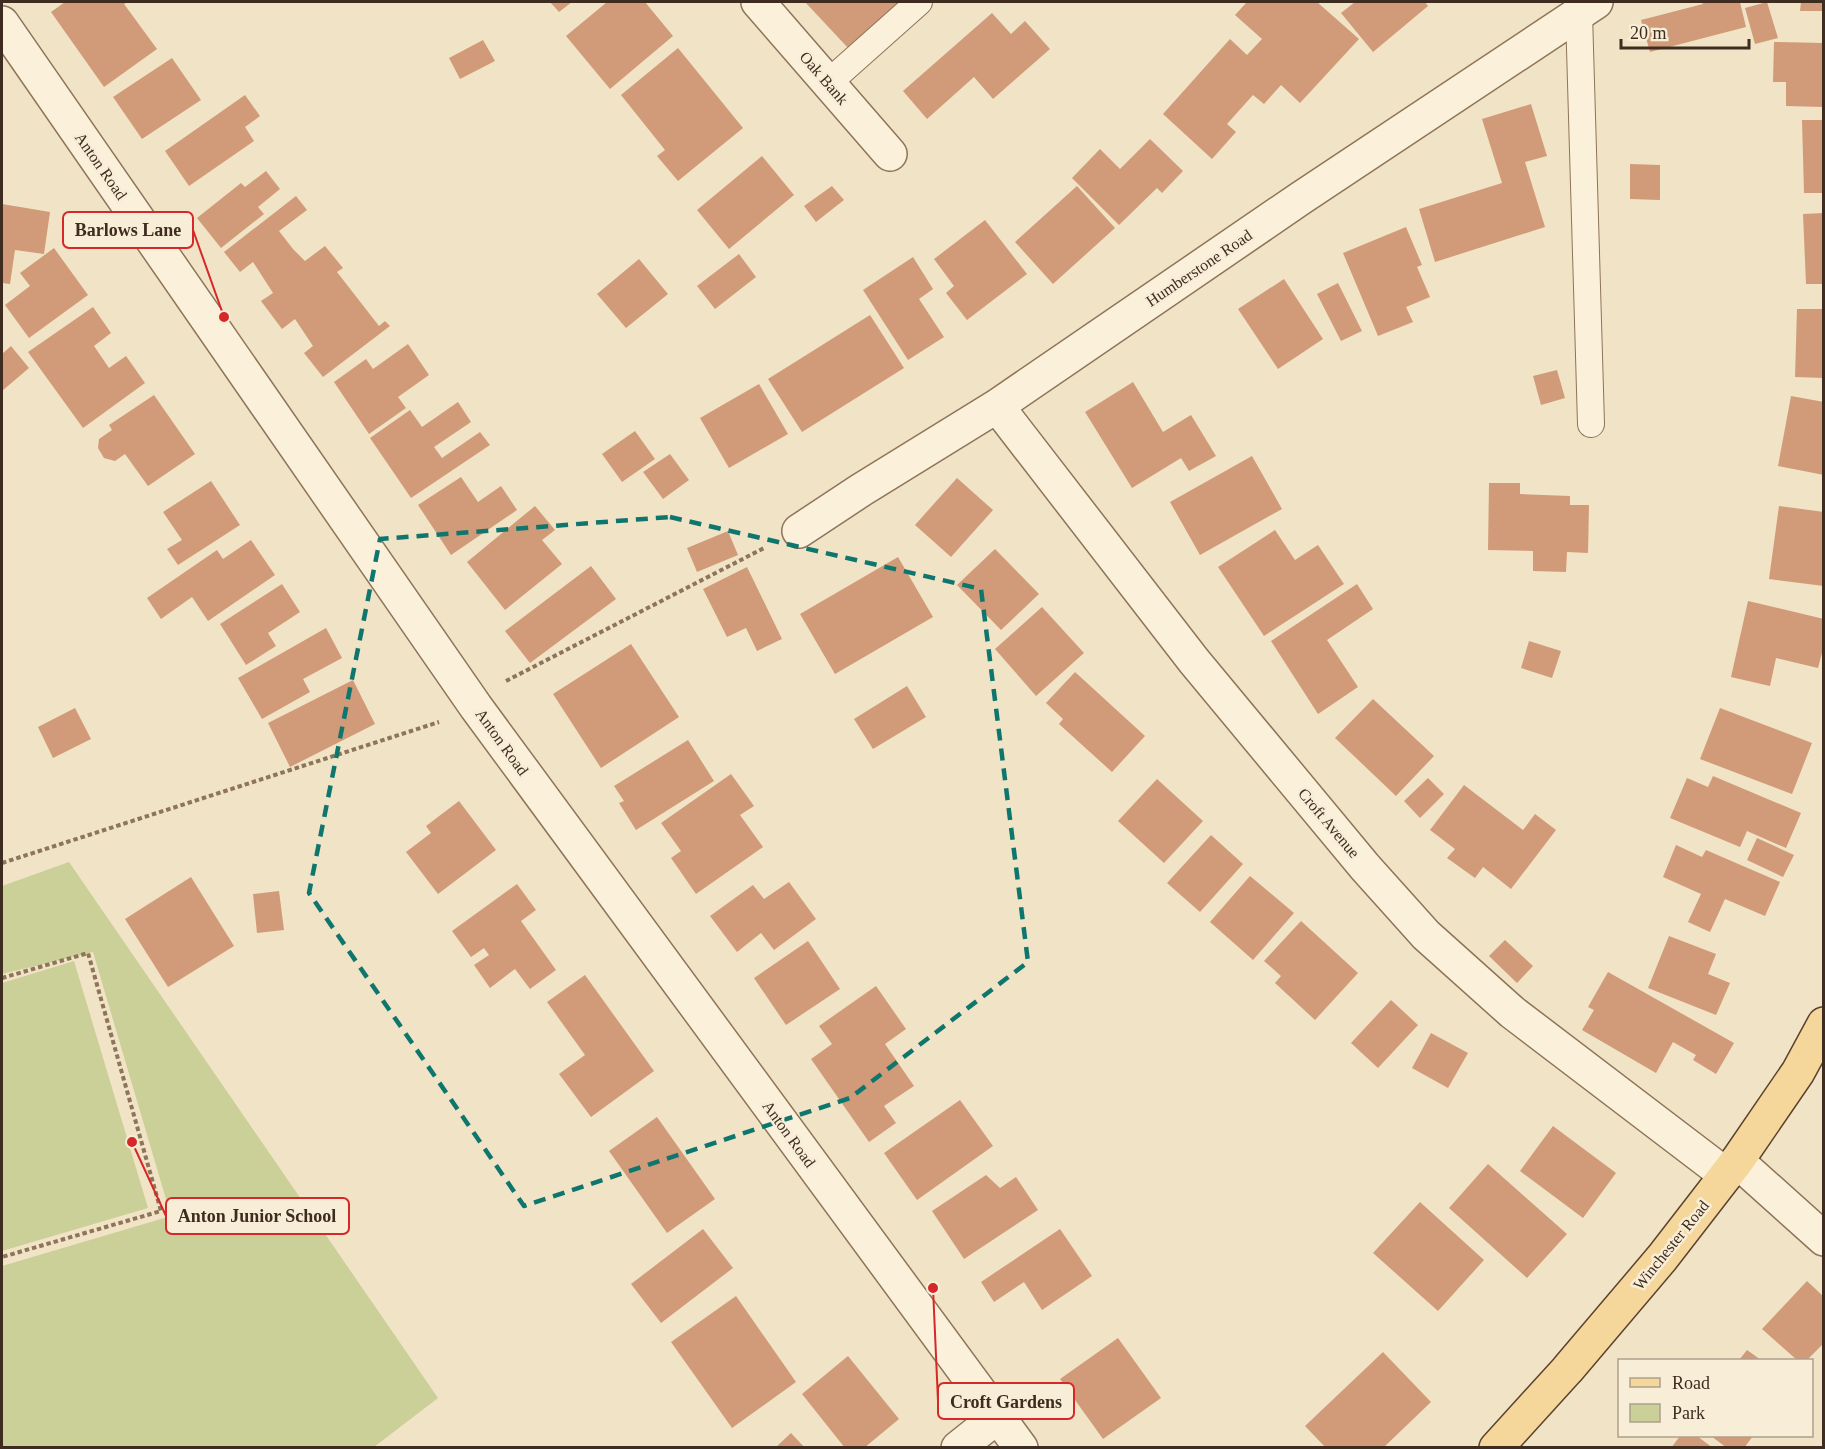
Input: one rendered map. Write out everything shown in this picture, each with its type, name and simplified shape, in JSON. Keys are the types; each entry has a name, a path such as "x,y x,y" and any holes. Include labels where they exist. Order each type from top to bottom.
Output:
{"main road":[{"name":"Winchester Road","path":"1496,1448 1567,1370 1655,1267 1732,1168 1798,1072 1824,1024"}],"street":[{"name":"Oak Bank","path":"758,2 890,154"},
{"name":"Humberstone Road","path":"799,531 997,406 1301,198 1588,8"},
{"name":"Anton Road","path":"2,23 476,707 1021,1448"},
{"name":"Croft Avenue","path":"997,406 1194,661 1365,867 1426,935 1512,1012 1732,1168 1824,1239"},
{"path":"958,1448 997,1417"}],"lane":[{"path":"828,83 919,2"},
{"path":"1588,8 1591,424"}],"path":[{"path":"2,862 438,723 476,707 504,682 799,531"},
{"path":"2,978 88,953 160,1212 2,1257"}],"highlighted area":[{"path":"670,517 981,589 1028,962 850,1098 524,1206 309,893 380,539"}],"green space":[{"path":"69,862 438,1398 374,1447 2,1447 2,1266 171,1216 93,952 2,974 2,886"},
{"path":"74,961 148,1208 2,1251 2,983"}],"building":[{"path":"65,2 128,2 124,4 157,49 104,87 51,12"},
{"path":"550,2 572,2 559,12"},
{"path":"607,2 645,2 673,36 610,89 566,36"},
{"path":"805,2 901,2 849,49"},
{"path":"1247,2 1317,2 1359,39 1300,103 1281,85 1264,104 1253,95 1227,124 1236,132 1212,159 1163,114 1230,39 1247,55 1262,39 1235,15"},
{"path":"1355,2 1425,2 1428,6 1373,52 1341,13"},
{"path":"1702,2 1740,2 1746,27 1650,52 1641,20 1703,4"},
{"path":"1767,2 1778,38 1755,44 1745,8"},
{"path":"1801,2 1824,2 1824,11 1800,11"},
{"path":"992,13 1011,34 1025,21 1050,49 993,99 974,77 927,119 903,91"},
{"path":"483,40 495,61 460,79 449,58"},
{"path":"1774,42 1824,43 1824,107 1786,106 1786,82 1773,82"},
{"path":"678,48 743,128 678,181 657,156 665,150 621,95"},
{"path":"172,58 201,100 142,139 113,97"},
{"path":"245,95 260,116 245,127 254,141 189,186 165,151"},
{"path":"1531,104 1547,156 1525,162 1545,227 1435,262 1419,209 1502,183 1482,119"},
{"path":"1802,120 1824,120 1824,193 1804,193"},
{"path":"1150,139 1183,171 1162,193 1157,188 1119,225 1072,178 1100,149 1120,169"},
{"path":"762,156 794,195 729,249 697,210"},
{"path":"1630,164 1660,165 1660,200 1630,199"},
{"path":"266,171 280,189 258,207 264,214 221,248 197,218 241,183 245,187"},
{"path":"832,186 844,200 816,222 804,206"},
{"path":"1077,186 1115,228 1053,284 1015,242"},
{"path":"296,196 307,210 279,231 305,261 325,246 343,268 337,272 379,326 385,321 390,326 323,377 304,353 313,346 295,319 282,329 261,301 273,293 253,262 240,272 224,252"},
{"path":"2,204 50,212 44,254 15,250 10,284 2,283"},
{"path":"1824,213 1824,284 1806,284 1803,214"},
{"path":"985,220 1027,274 967,320 946,293 954,286 934,259"},
{"path":"1406,227 1422,265 1417,267 1430,297 1406,307 1413,322 1378,336 1343,253"},
{"path":"54,248 88,295 29,338 5,305 30,286 20,273"},
{"path":"739,254 756,277 715,309 697,286"},
{"path":"913,257 933,289 919,299 944,337 908,360 863,290"},
{"path":"639,259 668,294 626,328 597,294"},
{"path":"1284,279 1323,339 1278,369 1238,309"},
{"path":"1338,283 1362,331 1341,341 1317,294"},
{"path":"93,307 111,333 94,346 109,368 126,356 145,383 83,428 28,352"},
{"path":"1797,309 1824,309 1824,378 1795,377"},
{"path":"870,315 904,368 802,432 768,379"},
{"path":"408,344 429,375 398,397 406,408 369,434 334,382 366,359 373,369"},
{"path":"11,346 29,368 2,391 2,354"},
{"path":"1557,370 1565,398 1541,405 1533,376"},
{"path":"1133,382 1163,432 1191,415 1216,456 1189,471 1181,458 1132,488 1085,412"},
{"path":"759,384 788,434 729,468 700,418"},
{"path":"154,395 195,454 148,486 125,454 115,461 104,458 98,448 99,439 112,430 109,425"},
{"path":"1791,396 1824,402 1824,475 1778,466"},
{"path":"458,402 471,422 434,447 442,458 480,432 490,445 411,498 370,438 410,410 422,427"},
{"path":"635,431 655,459 622,482 602,454"},
{"path":"670,454 689,480 663,499 643,472"},
{"path":"1252,456 1282,509 1200,555 1170,502"},
{"path":"461,477 478,502 501,486 517,510 451,555 418,505"},
{"path":"957,478 993,510 951,557 915,525"},
{"path":"211,481 240,525 178,565 167,549 182,540 163,512"},
{"path":"1489,483 1520,483 1520,494 1570,496 1570,505 1589,505 1588,553 1567,552 1566,572 1533,571 1533,551 1488,550"},
{"path":"535,506 555,530 542,540 562,564 505,610 467,562"},
{"path":"1779,506 1824,512 1824,586 1769,579"},
{"path":"1275,530 1295,560 1318,545 1344,584 1264,636 1218,567"},
{"path":"728,531 738,555 697,572 687,548"},
{"path":"251,540 275,575 208,621 192,597 161,619 147,598 217,550 223,559"},
{"path":"995,549 1039,594 1001,630 957,585"},
{"path":"898,557 933,617 835,674 800,614"},
{"path":"591,566 616,599 530,663 505,631"},
{"path":"747,567 782,639 757,651 746,628 727,637 703,589"},
{"path":"282,584 300,612 268,633 276,646 246,665 220,624"},
{"path":"1357,584 1373,609 1327,640 1358,687 1318,714 1271,641"},
{"path":"1748,601 1824,619 1824,645 1818,668 1776,658 1770,686 1731,677"},
{"path":"1042,607 1084,653 1036,696 995,649"},
{"path":"326,628 342,658 303,679 310,692 262,719 238,678"},
{"path":"1529,641 1561,651 1552,678 1521,668"},
{"path":"631,644 679,717 601,768 553,694"},
{"path":"1075,672 1145,736 1112,772 1059,724 1063,719 1046,703"},
{"path":"353,680 375,724 290,767 268,723"},
{"path":"907,686 926,717 873,749 854,719"},
{"path":"1373,699 1434,756 1396,796 1335,738"},
{"path":"75,708 91,739 53,758 38,727"},
{"path":"1720,708 1812,743 1792,794 1700,759"},
{"path":"688,740 714,781 636,830 619,803 624,801 614,786"},
{"path":"731,774 754,806 740,815 763,847 696,894 671,858 681,851 661,823"},
{"path":"1713,776 1801,813 1786,848 1747,831 1740,847 1670,818 1687,778 1708,787"},
{"path":"1428,778 1444,794 1420,818 1404,801"},
{"path":"1157,779 1203,821 1164,863 1118,821"},
{"path":"1464,785 1523,830 1535,814 1556,830 1511,889 1483,867 1475,878 1447,858 1455,849 1430,830"},
{"path":"459,801 496,850 438,894 406,852 431,833 426,826"},
{"path":"1211,835 1243,864 1200,912 1167,883"},
{"path":"1757,838 1794,855 1783,877 1747,860"},
{"path":"1676,845 1702,857 1706,850 1780,882 1765,916 1725,899 1710,932 1688,922 1701,894 1663,877"},
{"path":"1250,876 1294,913 1253,960 1210,922"},
{"path":"191,877 234,946 168,987 125,919"},
{"path":"789,882 816,919 774,950 761,933 737,952 710,916 753,885 764,899"},
{"path":"517,884 536,910 521,921 556,970 530,989 515,969 490,988 474,965 489,955 484,948 471,957 452,931"},
{"path":"279,891 284,930 257,933 253,894"},
{"path":"1301,921 1358,973 1315,1020 1275,983 1281,976 1264,961"},
{"path":"1669,936 1716,954 1708,974 1730,983 1716,1015 1648,988"},
{"path":"1505,940 1533,966 1517,983 1489,956"},
{"path":"808,941 840,989 786,1025 754,978"},
{"path":"1608,972 1734,1043 1716,1074 1693,1060 1696,1055 1673,1042 1656,1073 1582,1030 1594,1010 1588,1007"},
{"path":"585,975 654,1071 591,1117 559,1074 585,1055 547,1002"},
{"path":"876,986 906,1029 885,1044 914,1086 884,1106 896,1123 869,1142 811,1059 832,1044 819,1026"},
{"path":"1391,1000 1418,1025 1378,1068 1351,1043"},
{"path":"1431,1033 1468,1053 1448,1088 1412,1068"},
{"path":"960,1100 993,1146 917,1200 884,1153"},
{"path":"657,1117 715,1199 667,1233 609,1151"},
{"path":"1553,1126 1616,1173 1583,1218 1520,1171"},
{"path":"1488,1164 1567,1234 1527,1278 1449,1208"},
{"path":"986,1175 1000,1188 1016,1177 1038,1210 964,1259 932,1211"},
{"path":"1420,1202 1484,1260 1438,1311 1373,1253"},
{"path":"703,1229 733,1268 661,1323 631,1284"},
{"path":"1060,1229 1092,1276 1042,1310 1024,1282 994,1302 981,1282"},
{"path":"1807,1281 1824,1297 1824,1343 1808,1359 1796,1359 1762,1329"},
{"path":"736,1296 796,1382 732,1428 671,1342"},
{"path":"1118,1338 1161,1398 1103,1439 1060,1379"},
{"path":"1747,1350 1760,1359 1740,1359"},
{"path":"1383,1352 1431,1402 1383,1448 1326,1448 1305,1426"},
{"path":"848,1356 899,1419 864,1448 845,1448 802,1394"},
{"path":"791,1433 805,1448 775,1448"},
{"path":"1679,1437 1698,1437 1713,1448 1671,1448"},
{"path":"1712,1437 1752,1437 1744,1448 1727,1448"}],"place":[{"name":"Barlows Lane","path":"224,317"},
{"name":"Anton Junior School","path":"132,1142"},
{"name":"Croft Gardens","path":"933,1288"}]}
